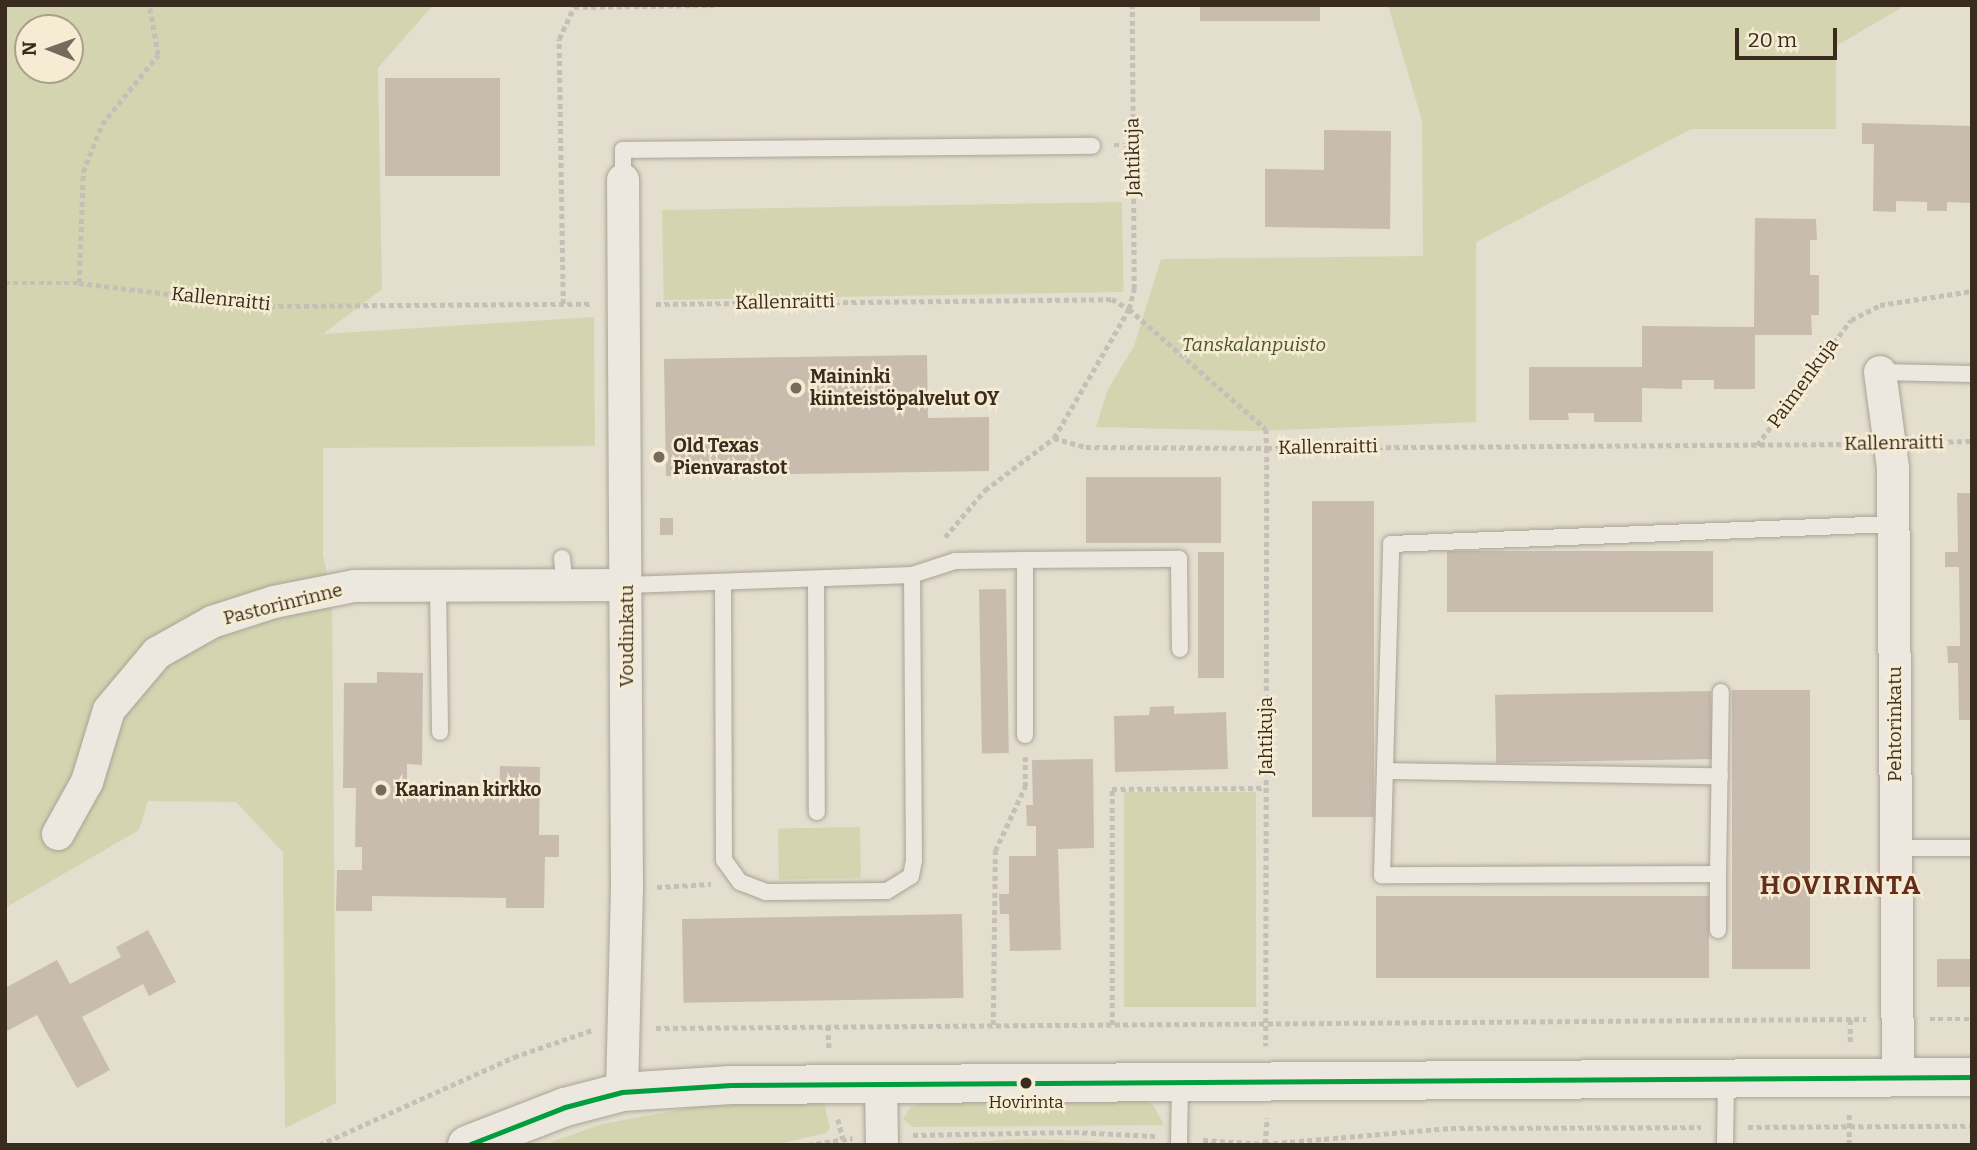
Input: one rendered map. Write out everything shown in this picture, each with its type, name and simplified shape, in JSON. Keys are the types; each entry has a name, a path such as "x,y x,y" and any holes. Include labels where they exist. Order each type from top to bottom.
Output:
{"street":[{"name":"Voudinkatu","path":"622,1092 626,1029 627,585 623,180"},
{"name":"Pehtorinkatu","path":"1880,372 1892,443 1898,1077"},
{"name":"Pastorinrinne","path":"58,834 87,782 109,710 158,653 212,622 274,602 354,586 438,586 564,572 627,585"},
{"path":"467,1145 565,1107 622,1092 881,1081 1972,1077"},
{"path":"881,1081 882,1140"}],"lane":[{"path":"623,180 623,150 1092,145"},
{"path":"1880,372 1972,374"},
{"path":"1718,874 1382,874 1391,544 1894,524"},
{"path":"627,585 912,575 955,561 1179,559 1180,649"},
{"path":"1025,560 1025,735"},
{"path":"723,582 724,860 740,883 766,892 887,891 911,876 912,575"},
{"path":"816,579 817,812"},
{"path":"438,586 440,732"},
{"path":"1718,930 1721,692"},
{"path":"1384,771 1720,776"},
{"path":"1896,848 1972,848"},
{"path":"1724,1145 1726,1079"},
{"path":"1179,1142 1180,1081"}],"path":[{"path":"79,283 83,172 102,124 158,55 149,5"},
{"name":"Kallenraitti","path":"5,283 79,283 270,306 563,304 559,39 573,7 714,5"},
{"name":"Jahtikuja","path":"1129,309 1134,289 1132,5"},
{"name":"Paimenkuja","path":"1756,446 1851,320 1880,305 1972,291"},
{"name":"Kallenraitti","path":"624,304 1112,299 1129,309 1266,429 1267,448 1756,446 1972,441"},
{"path":"912,575 985,490 1054,438 1129,309"},
{"path":"1054,438 1086,447 1267,448"},
{"name":"Jahtikuja","path":"1266,1023 1267,448"},
{"path":"993,1026 995,851 1025,787 1025,735"},
{"path":"1112,1026 1112,789 1265,788"},
{"path":"653,887 740,883"},
{"path":"322,1144 584,1030 1972,1019"},
{"path":"808,1145 1074,1132 1179,1142 1265,1144 1451,1128 1972,1126"},
{"path":"1849,1127 1849,1145"}],"green space":[{"path":"5,5 433,5 378,68 382,289 323,334 594,317 595,446 323,448 323,555 332,596 336,1103 285,1128 283,852 236,802 148,801 139,830 5,908"},
{"name":"Tanskalanpuisto","path":"1388,5 1906,5 1836,46 1836,129 1691,129 1476,242 1476,422 1255,431 1096,427 1108,389 1134,346 1161,259 1423,256 1422,121"},
{"path":"1122,202 1124,292 664,300 662,210"},
{"path":"1124,792 1256,792 1256,1007 1124,1007"},
{"path":"860,827 861,878 779,879 778,828"},
{"path":"1142,1097 1153,1105 1164,1125 913,1127 903,1119 910,1108 934,1098"},
{"path":"824,1103 830,1128 826,1133 774,1145 543,1145 602,1124 711,1104"},
{"path":"1029,1139 1090,1141 1166,1145 906,1145"}],"building":[{"path":"1200,5 1320,5 1320,21 1200,21"},
{"path":"385,78 500,78 500,176 385,176"},
{"path":"1862,123 1972,126 1972,203 1947,202 1947,211 1927,211 1927,202 1896,201 1896,212 1873,211 1874,144 1862,144"},
{"path":"1324,130 1391,131 1390,229 1265,227 1265,169 1324,170"},
{"path":"1755,218 1816,219 1817,240 1810,240 1810,275 1819,275 1819,315 1811,315 1812,335 1755,335 1755,389 1714,389 1714,380 1682,380 1682,389 1642,388 1642,422 1594,422 1594,413 1568,413 1569,420 1529,420 1529,367 1642,367 1642,326 1754,327"},
{"name":"Maininki kiinteistöpalvelut OY","path":"927,355 928,418 989,417 989,471 666,476 664,359"},
{"path":"1086,477 1221,477 1221,543 1086,543"},
{"path":"1957,493 1972,493 1972,720 1959,720 1958,663 1948,663 1947,646 1960,646 1959,567 1945,567 1945,552 1958,552"},
{"path":"1312,501 1374,501 1374,817 1312,817"},
{"path":"660,518 673,518 673,535 660,535"},
{"path":"1447,551 1713,551 1713,612 1447,612"},
{"path":"1198,552 1224,552 1224,678 1198,678"},
{"path":"979,589 1006,589 1009,753 982,753"},
{"name":"Kaarinan kirkko","path":"377,672 423,673 422,765 407,764 407,792 499,794 500,766 540,767 539,835 559,835 559,857 545,857 544,908 506,908 506,898 372,896 372,911 336,911 337,870 362,870 362,847 355,847 356,788 343,788 344,683 377,683"},
{"path":"1732,690 1810,690 1810,969 1732,969"},
{"path":"1711,691 1712,759 1496,763 1495,695"},
{"path":"1174,706 1174,714 1226,712 1228,769 1115,772 1114,716 1149,715 1150,707"},
{"path":"1093,759 1094,848 1058,849 1061,950 1010,951 1009,914 1000,914 999,894 1009,894 1009,856 1036,856 1036,826 1027,826 1026,805 1033,805 1032,760"},
{"path":"1376,896 1709,896 1709,978 1376,978"},
{"path":"962,914 963,998 684,1003 682,919"},
{"path":"148,930 176,982 149,996 143,984 82,1017 110,1070 77,1088 37,1015 5,1032 5,988 57,960 70,984 121,957 116,947"},
{"path":"1937,959 1972,959 1972,987 1937,987"}],"transit line":[{"path":"468,1145 565,1107 622,1092 731,1085 1972,1077"}],"place":[{"name":"Maininki kiinteistöpalvelut OY","path":"796,388"},
{"name":"Old Texas Pienvarastot","path":"659,457"},
{"name":"Kaarinan kirkko","path":"381,790"},
{"name":"Hovirinta","path":"1026,1083"}],"district":[{"name":"HOVIRINTA","path":"1841,886"}]}
